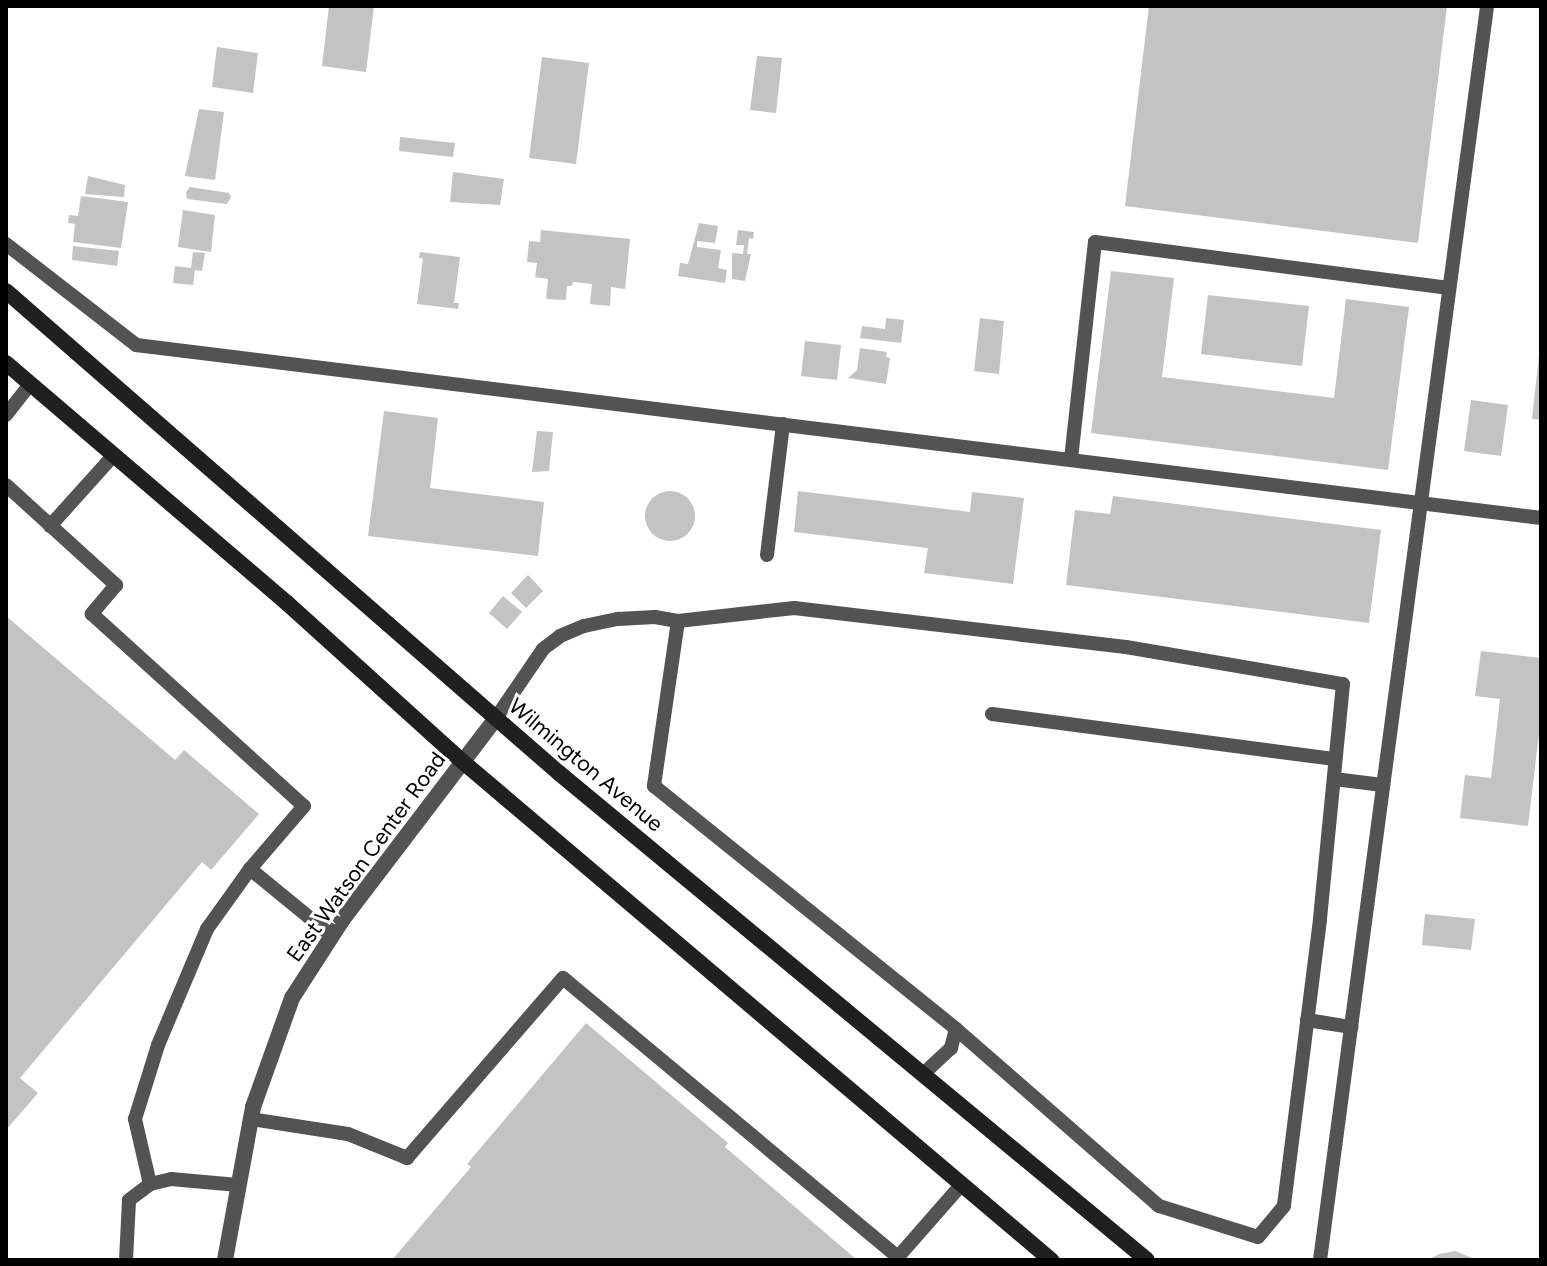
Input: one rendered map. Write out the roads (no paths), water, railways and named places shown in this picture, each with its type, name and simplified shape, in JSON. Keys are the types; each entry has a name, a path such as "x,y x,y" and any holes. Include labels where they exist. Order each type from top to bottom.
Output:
{"main road":[{"name":"Wilmington Avenue","path":"6,291 496,718 1147,1260"},
{"path":"6,363 287,603 463,762 1051,1260"}],"street":[{"name":"East Watson Center Road","path":"225,1260 251,1119 292,998 332,936 496,718"}],"lane":[{"path":"1320,1260 1487,6"},
{"path":"1071,459 1095,242 1449,288"},
{"path":"6,244 136,345 1541,518"},
{"path":"6,415 30,384"},
{"path":"767,555 783,424"},
{"path":"50,526 114,455"},
{"path":"6,485 116,585 92,614 304,806 250,869 207,929 158,1045 135,1119 150,1184"},
{"path":"496,718 543,649 560,636 618,619 655,617 678,621 794,608 1126,647 1343,684 1284,1206 1258,1237 1159,1206 956,1029 654,786 678,621"},
{"path":"992,714 1335,759"},
{"path":"1334,779 1383,785"},
{"path":"250,869 332,936"},
{"path":"251,1119 348,1134 407,1158 563,978 898,1257 962,1184"},
{"path":"1307,1020 1351,1027"},
{"path":"923,1074 951,1048 956,1029"},
{"path":"126,1260 129,1200 150,1184 171,1179 238,1185"}]}
